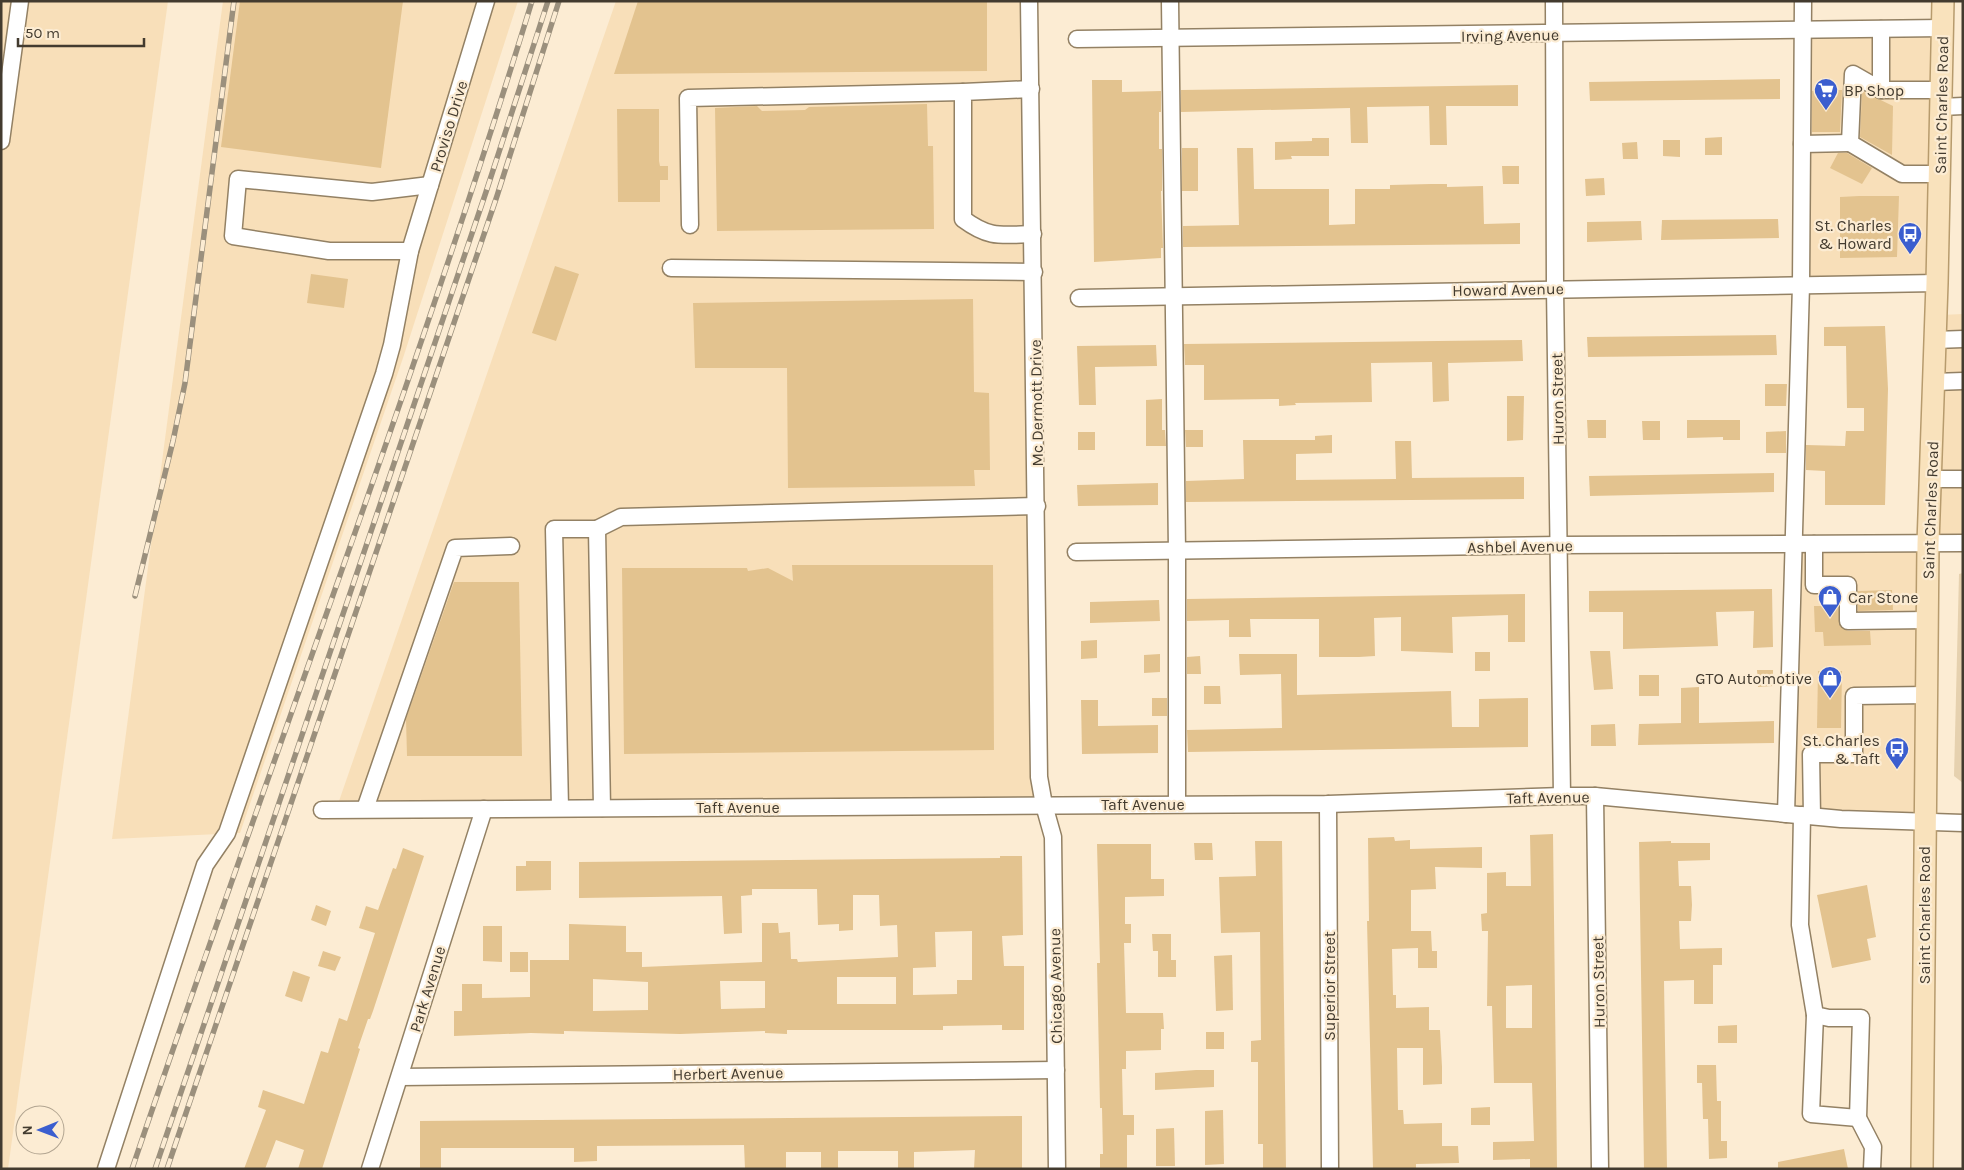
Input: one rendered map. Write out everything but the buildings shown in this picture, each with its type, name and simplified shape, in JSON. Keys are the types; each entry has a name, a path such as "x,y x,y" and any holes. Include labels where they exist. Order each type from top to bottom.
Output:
{"main road":[{"name":"Saint Charles Road","path":"1922,1169 1928,544 1937,283 1943,1"}],"street":[{"path":"1,141 20,1"},
{"name":"Proviso Drive","path":"106,1169 205,865 227,833 384,374 392,345 410,251 486,1"},
{"name":"Mc Dermott Drive","path":"1029,1 1040,777 1044,805"},
{"path":"1170,1 1177,551 1176,804"},
{"name":"Huron Street","path":"1554,1 1555,288 1562,796"},
{"path":"1803,1 1801,286 1793,544 1800,815 1800,925 1815,1015 1811,1114 1858,1118"},
{"name":"Irving Avenue","path":"1077,39 1943,28"},
{"path":"1881,29 1881,90"},
{"path":"1850,143 1853,74 1881,90 1941,98 1963,106"},
{"path":"690,225 688,98 1030,89"},
{"path":"963,92 963,219 979,231 996,235 1033,234"},
{"path":"1802,144 1850,143 1902,174 1940,174"},
{"path":"410,251 329,251 233,236 238,179 372,192 430,185"},
{"path":"671,268 1034,272"},
{"name":"Howard Avenue","path":"1079,298 1555,288 1937,283"},
{"path":"1935,340 1963,339"},
{"path":"1934,382 1963,382"},
{"path":"1931,478 1963,479"},
{"path":"560,808 554,529 597,530 621,517 1037,506"},
{"path":"597,530 602,808"},
{"name":"Ashbel Avenue","path":"1076,552 1560,545 1963,543"},
{"path":"1814,544 1814,585 1848,585 1848,621 1928,620"},
{"path":"365,809 455,548 511,546"},
{"path":"1800,815 1811,754 1854,754 1854,696 1927,695"},
{"name":"Huron Street","path":"1596,796 1600,1169"},
{"name":"Taft Avenue","path":"322,810 1328,804 1596,796 1800,815 1963,824"},
{"name":"Superior Street","path":"1328,804 1330,1169"},
{"name":"Chicago Avenue","path":"1044,805 1053,837 1057,1169"},
{"name":"Park Avenue","path":"370,1169 484,808"},
{"path":"1815,1015 1829,1018 1861,1018 1858,1118 1873,1147 1872,1169"},
{"name":"Herbert Avenue","path":"400,1077 1056,1070"}],"shaded area":[{"path":"1,1 168,1 17,1105 15,1105 8,1169 1,1169"},
{"path":"223,1 518,1 404,355 240,833 112,839"},
{"path":"616,1 1025,1 1037,799 338,804"},
{"path":"1939,33 1932,278 1796,279 1799,34"},
{"path":"1963,314 1963,542 1932,544 1940,315"},
{"path":"1788,539 1924,539 1919,812 1839,813 1780,808"},
{"path":"1963,573 1963,783 1954,776 1959,574"}],"railway":[{"path":"135,596 173,441 185,383 234,1"},
{"path":"132,1169 387,441 437,295 532,1"},
{"path":"155,1169 486,192 548,1"},
{"path":"167,1169 497,196 559,1"}],"place":[{"name":"BP Shop","path":"1826,111"},
{"name":"St. Charles & Howard","path":"1910,255"},
{"name":"Car Stone","path":"1830,618"},
{"name":"GTO Automotive","path":"1830,699"},
{"name":"St. Charles & Taft","path":"1897,770"}]}
